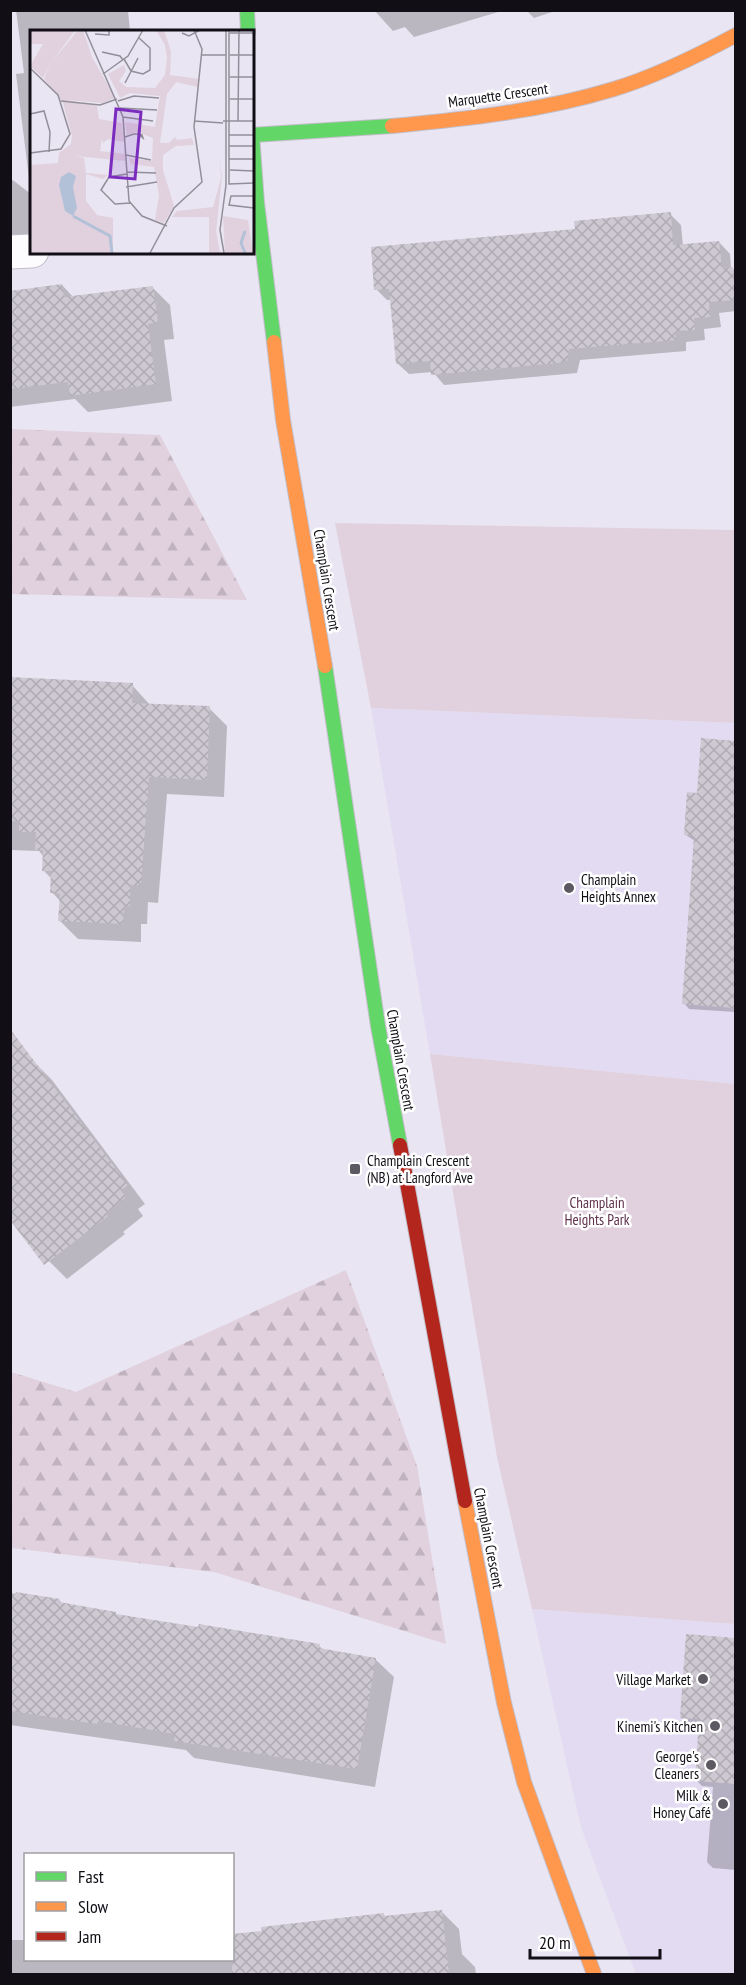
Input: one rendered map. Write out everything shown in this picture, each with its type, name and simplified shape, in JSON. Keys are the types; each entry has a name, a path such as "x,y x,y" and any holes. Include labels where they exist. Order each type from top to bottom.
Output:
{"street":[{"path":"247,10 248,30"},
{"name":"Marquette Crescent","path":"254,135 317,132 511,113 598,93 690,60 735,35"},
{"name":"Champlain Crescent","path":"254,204 283,420 326,675 371,984 456,1454 504,1703 524,1782 594,1974"},
{"path":"10,252 30,251"}],"shaded area":[{"name":"Champlain Heights Annex","path":"371,708 735,723 735,1084 430,1054"},
{"path":"532,1609 735,1624 735,1974 636,1974 581,1827"}],"green space":[{"path":"11,429 160,435 247,600 11,594"},
{"path":"335,523 735,530 735,723 371,708"},
{"name":"Champlain Heights Park","path":"430,1054 735,1084 735,1624 532,1609 497,1457"},
{"path":"346,1270 417,1466 446,1644 214,1572 11,1548 11,1372 76,1392"}],"building":[{"path":"671,212 673,245 719,241 722,268 733,267 735,300 709,302 710,317 694,318 695,330 675,331 676,340 569,349 567,362 431,375 430,361 396,364 389,289 374,290 371,247 575,229 574,221"},
{"path":"62,284 64,297 153,286 158,322 148,324 156,384 70,396 68,382 10,389 10,291"},
{"path":"10,677 133,683 132,703 210,706 207,780 149,777 141,885 130,885 130,906 124,906 123,924 58,921 60,894 50,893 51,871 42,871 43,850 35,850 36,832 19,832 19,821 10,821"},
{"path":"701,738 735,741 735,1008 682,1004 694,836 684,835 687,792 697,793"},
{"path":"10,1029 128,1185 121,1191 126,1197 106,1213 108,1216 44,1265 10,1220"},
{"path":"16,1592 60,1599 59,1602 116,1612 116,1614 198,1627 199,1624 320,1644 319,1648 376,1658 357,1769 174,1741 175,1734 98,1721 97,1724 10,1711 10,1594 15,1595"},
{"path":"686,1634 735,1638 735,1784 695,1781 699,1719 680,1718"},
{"path":"442,1910 449,1974 232,1974 234,1934 262,1931 261,1927 384,1913 384,1916"}],"traffic: fast":[{"path":"247,10 248,30"},
{"path":"254,135 392,126"},
{"path":"254,162 274,342"},
{"path":"325,666 378,1026 400,1145"}],"traffic: slow":[{"path":"392,126 504,113 587,97 661,72 736,35"},
{"path":"274,342 283,420 325,666"},
{"path":"465,1501 504,1703 524,1782 594,1974"}],"traffic: jam":[{"path":"400,1145 465,1501"}],"place":[{"name":"Champlain Heights Annex","path":"569,888"},
{"name":"Champlain Crescent (NB) at Langford Ave","path":"355,1169"},
{"name":"Village Market","path":"703,1679"},
{"name":"Kinemi's Kitchen","path":"715,1726"},
{"name":"George's Cleaners","path":"711,1765"},
{"name":"Milk & Honey Café","path":"723,1804"}]}
